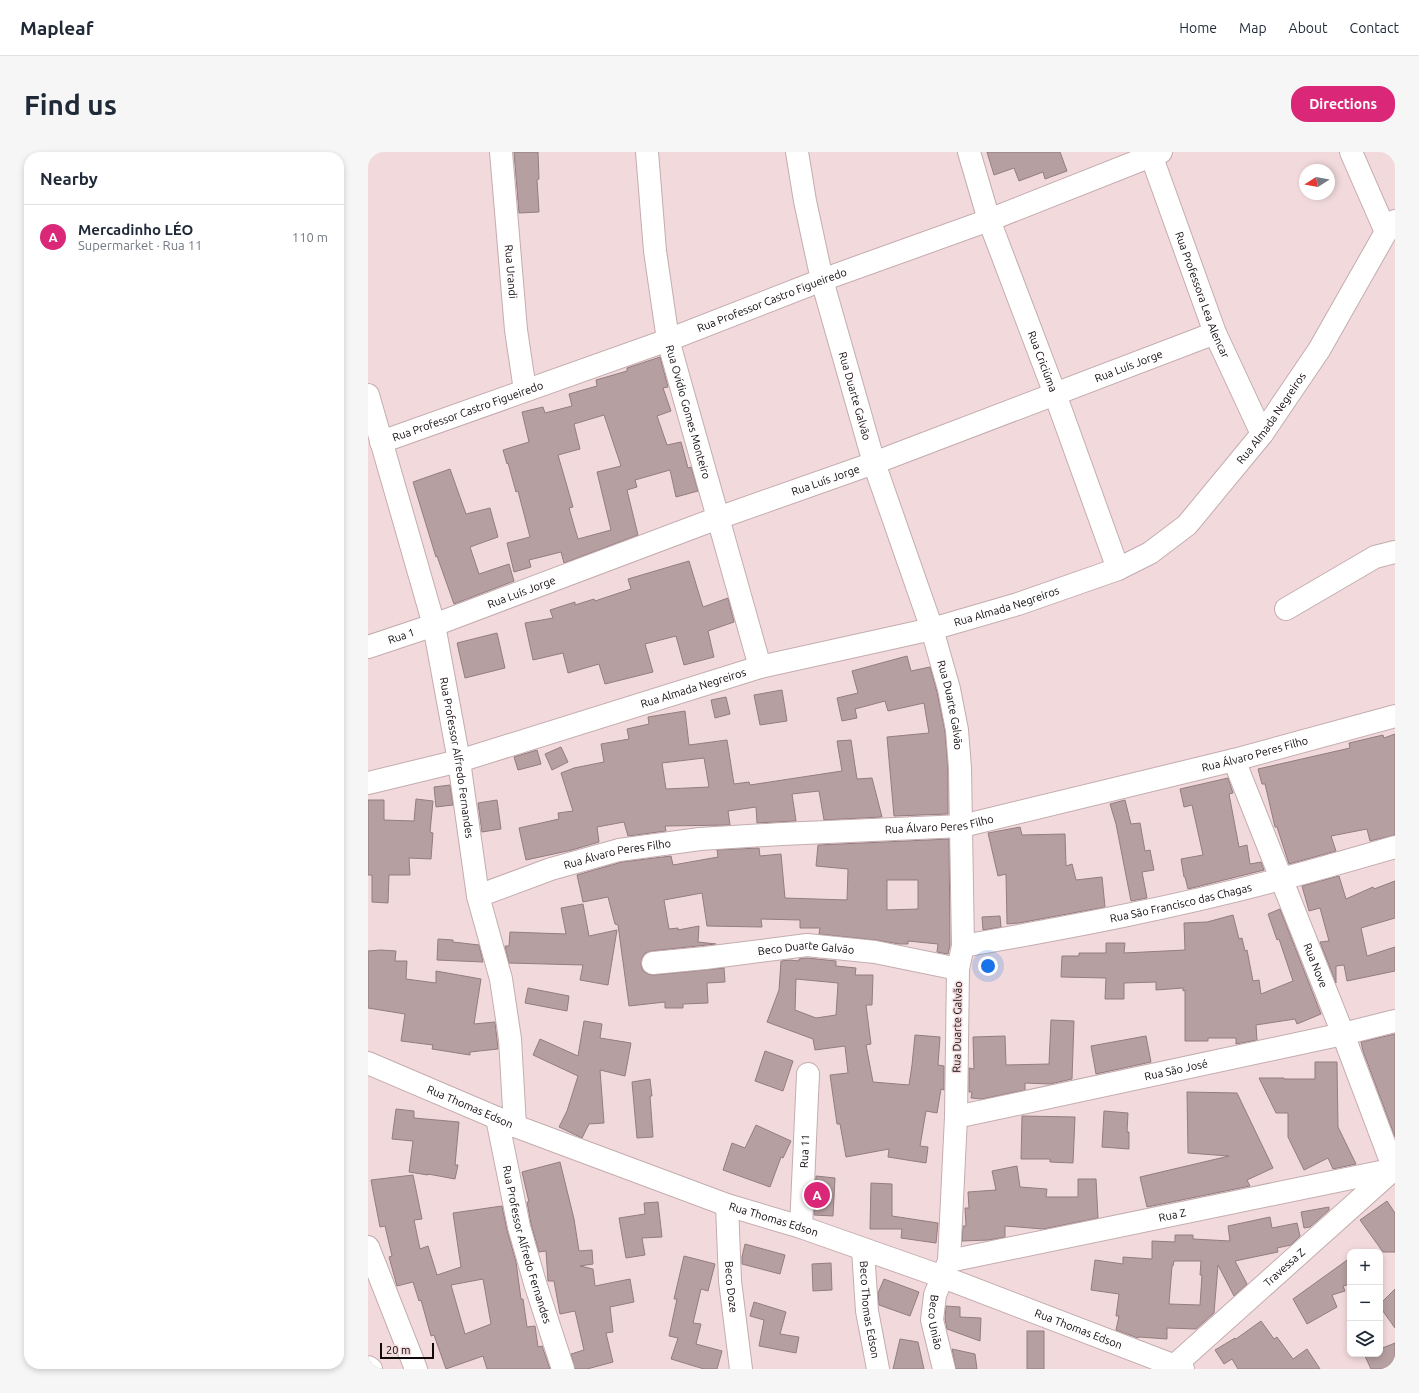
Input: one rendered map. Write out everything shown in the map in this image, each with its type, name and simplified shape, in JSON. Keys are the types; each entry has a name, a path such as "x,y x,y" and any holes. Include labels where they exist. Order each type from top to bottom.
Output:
{"street":[{"name":"Rua Urandi","path":"501,152 516,330 525,390"},
{"name":"Rua Ovídio Gomes Monteiro","path":"647,152 656,251 668,340 760,667"},
{"name":"Rua Duarte Galvão","path":"798,152 805,202 822,280 874,463 932,629 949,689 957,730 962,826 963,946 958,969 956,1117 946,1269"},
{"name":"Rua Criciúma","path":"969,152 989,220 1055,394 1118,569"},
{"path":"1351,152 1390,227"},
{"name":"Rua Professor Castro Figueiredo","path":"381,442 668,340 822,280 989,220 1154,153"},
{"name":"Rua Professora Lea Alencar","path":"1154,153 1215,333 1262,434"},
{"name":"Rua Almada Negreiros","path":"459,761 760,667 932,629 1018,604 1118,569 1150,553 1187,525 1262,434 1319,350 1390,227"},
{"name":"Rua Luís Jorge","path":"434,625 718,518 874,463 1215,333"},
{"name":"Rua Professor Alfredo Fernandes","path":"368,395 434,625 459,761 478,896 501,979 510,1039 506,1122 519,1227 535,1283 563,1369"},
{"path":"1286,609 1375,557 1395,552"},
{"name":"Rua 1","path":"368,647 434,625"},
{"name":"Rua Álvaro Peres Filho","path":"478,896 551,868 619,850 700,839 962,826 1234,760 1395,716"},
{"name":"Rua Nove","path":"1234,760 1343,1034 1395,1170"},
{"path":"368,783 459,761"},
{"name":"Rua São Francisco das Chagas","path":"963,946 1056,929 1162,907 1281,880 1395,847"},
{"name":"Beco Duarte Galvão","path":"653,963 807,945 875,952 958,969"},
{"name":"Rua São José","path":"956,1117 1343,1034 1395,1021"},
{"name":"Rua Thomas Edson","path":"368,1063 506,1122 727,1205 801,1227 863,1250 946,1269 1178,1367"},
{"name":"Rua 11","path":"801,1227 808,1074"},
{"name":"Rua Z","path":"946,1269 1395,1170"},
{"name":"Travessa Z","path":"1178,1367 1395,1170"},
{"name":"Beco Doze","path":"727,1205 730,1281 741,1369"},
{"path":"368,1247 416,1369"},
{"name":"Beco Thomas Edson","path":"863,1250 867,1311 878,1369"},
{"name":"Beco União","path":"944,1369 932,1320 935,1295 946,1269"}],"building":[{"path":"514,152 538,152 539,179 537,180 539,212 519,213"},
{"path":"987,152 1060,152 1067,171 1045,179 1043,172 1019,181 1014,168 994,175"},
{"path":"660,357 668,387 663,388 671,411 657,416 667,445 681,442 688,468 691,467 698,491 676,497 670,470 635,480 637,487 627,490 638,535 564,563 561,552 529,560 531,567 514,572 507,543 530,537 518,491 516,492 503,450 529,442 522,412 543,407 545,413 572,406 569,394 597,386 596,380 627,371 627,368","holes":["604,415 621,466 597,472 611,530 578,539 569,508 573,507 558,455 580,449 574,424"]},
{"path":"450,469 466,514 490,508 498,537 470,547 479,574 509,564 514,581 454,604 437,556 436,557 413,482"},
{"path":"689,561 703,607 728,598 734,622 708,631 714,657 684,665 676,636 645,644 653,672 605,684 599,664 568,673 563,653 533,660 525,623 553,618 550,610 575,602 575,605 594,599 595,601 631,589 628,579"},
{"path":"497,633 505,668 465,678 457,643"},
{"path":"907,656 911,671 930,667 937,692 945,732 948,769 948,814 894,816 887,737 929,733 924,703 888,711 885,701 855,709 857,718 842,721 837,698 858,693 852,671"},
{"path":"782,690 787,721 760,725 754,695"},
{"path":"726,697 730,714 715,718 711,700"},
{"path":"685,711 689,745 727,740 734,784 749,782 750,785 842,771 837,741 851,740 857,779 872,778 882,817 824,820 819,791 792,794 796,821 757,823 756,807 728,811 730,825 665,826 666,831 628,836 624,822 597,827 599,842 572,850 526,860 519,828 559,819 558,813 573,811 561,773 574,768 604,762 601,744 629,739 627,729 649,724 648,717","holes":["704,758 709,787 666,789 662,763"]},
{"path":"1395,734 1395,835 1370,841 1367,829 1331,836 1336,851 1289,864 1277,827 1275,827 1265,784 1262,784 1258,769 1350,748 1349,743 1383,735 1384,738"},
{"path":"561,747 568,762 552,770 545,754"},
{"path":"537,750 541,764 518,770 514,757"},
{"path":"1228,778 1233,793 1229,794 1239,847 1247,845 1250,864 1261,862 1264,870 1188,889 1181,859 1203,855 1192,805 1184,807 1180,789"},
{"path":"450,785 453,805 436,807 434,787"},
{"path":"416,799 433,801 430,832 433,833 431,859 409,858 410,875 389,875 388,903 372,902 372,875 368,875 368,800 384,800 384,820 414,821"},
{"path":"497,800 501,829 482,832 478,803"},
{"path":"1125,800 1131,824 1140,823 1145,851 1150,850 1154,870 1142,872 1147,898 1131,901 1116,824 1110,804"},
{"path":"1020,827 1022,835 1065,834 1066,866 1072,864 1076,880 1102,877 1105,907 1007,924 1006,874 998,876 988,833"},
{"path":"949,839 950,945 948,954 937,952 938,944 908,941 908,944 899,944 819,934 820,928 800,928 800,920 761,919 762,927 707,926 702,893 664,900 669,929 678,928 678,930 699,926 698,942 716,944 651,951 645,953 642,958 641,965 643,971 654,975 724,968 725,982 707,983 708,1003 683,1004 683,1008 665,1008 665,1002 629,1006 618,925 615,924 608,897 583,902 577,875 622,862 671,856 673,865 718,857 717,850 759,848 760,856 781,854 785,898 847,900 848,869 816,866 818,845","holes":["887,880 918,880 918,909 887,910"]},
{"path":"1339,876 1346,899 1373,887 1374,889 1395,881 1395,918 1361,928 1367,956 1395,947 1395,971 1347,981 1344,965 1336,966 1336,983 1320,942 1329,941 1320,908 1309,911 1302,886"},
{"path":"583,904 589,936 617,930 608,985 580,980 583,965 509,963 505,946 509,946 510,932 566,934 561,908"},
{"path":"1280,909 1321,1014 1297,1024 1295,1019 1256,1025 1257,1040 1236,1044 1236,1038 1208,1038 1208,1041 1185,1041 1185,990 1183,991 1183,988 1156,990 1156,982 1124,983 1124,999 1105,999 1106,978 1061,977 1062,956 1079,956 1079,953 1106,953 1106,943 1125,943 1124,953 1185,950 1184,923 1207,922 1233,915 1239,939 1242,938 1245,951 1247,950 1253,981 1259,980 1261,994 1293,981 1279,939 1277,940 1268,914"},
{"path":"1000,916 1001,927 983,930 982,917"},
{"path":"438,939 479,945 483,962 437,960"},
{"path":"368,951 396,951 395,961 407,961 406,979 436,983 436,971 481,979 474,1024 495,1022 498,1049 470,1052 470,1055 432,1049 433,1045 401,1041 405,1014 368,1008"},
{"path":"807,958 836,961 836,966 856,968 855,975 873,975 872,1005 866,1005 871,1044 866,1045 873,1082 909,1085 915,1035 940,1037 938,1065 944,1066 944,1090 941,1089 937,1113 926,1111 920,1146 928,1147 926,1163 888,1157 889,1149 846,1157 840,1124 837,1124 830,1075 848,1073 845,1046 815,1050 813,1039 767,1022 779,990 781,961 799,961 799,959","holes":["796,979 838,983 836,1015 816,1018 795,1010"]},
{"path":"528,988 569,996 567,1011 525,1003"},
{"path":"1051,1020 1074,1021 1072,1079 1050,1084 1025,1083 1025,1090 982,1099 971,1098 972,1092 969,1092 969,1068 974,1069 973,1037 1005,1036 1006,1065 1049,1064"},
{"path":"584,1021 602,1024 600,1038 631,1043 625,1076 600,1070 604,1123 589,1124 582,1138 559,1127 567,1111 578,1076 533,1055 540,1039 578,1056"},
{"path":"1395,1034 1395,1137 1361,1042"},
{"path":"1146,1036 1151,1062 1096,1074 1091,1046"},
{"path":"765,1051 793,1061 783,1091 755,1081"},
{"path":"1315,1062 1337,1062 1338,1127 1356,1164 1333,1169 1328,1158 1304,1170 1288,1137 1288,1113 1276,1113 1259,1078 1315,1079"},
{"path":"650,1079 653,1137 637,1138 632,1082"},
{"path":"1187,1092 1237,1093 1273,1168 1247,1180 1250,1186 1147,1207 1140,1177 1229,1156 1188,1153"},
{"path":"396,1109 414,1111 414,1118 459,1122 455,1165 458,1165 455,1179 409,1172 413,1141 392,1139"},
{"path":"1104,1111 1128,1113 1127,1132 1129,1132 1129,1149 1102,1147"},
{"path":"1022,1116 1075,1117 1073,1163 1050,1162 1050,1159 1021,1159"},
{"path":"756,1125 791,1141 783,1158 781,1157 770,1187 723,1170 732,1143 745,1148"},
{"path":"560,1162 574,1219 579,1251 592,1250 593,1264 580,1266 593,1269 595,1286 630,1279 634,1302 610,1307 613,1332 606,1333 613,1362 587,1369 575,1369 571,1354 584,1350 575,1311 560,1314 554,1281 548,1281 546,1251 539,1252 531,1224 527,1202 529,1202 522,1172"},
{"path":"1017,1166 1020,1187 1047,1189 1046,1197 1078,1197 1078,1179 1096,1179 1098,1218 1043,1229 1005,1226 1005,1237 989,1240 962,1241 963,1226 966,1226 965,1208 969,1208 968,1192 996,1190 992,1171"},
{"path":"413,1175 422,1219 414,1220 420,1249 428,1246 437,1275 461,1267 453,1213 502,1206 516,1262 521,1299 523,1299 527,1327 535,1326 538,1347 542,1346 550,1369 487,1369 483,1356 446,1369 434,1335 431,1336 421,1300 419,1301 413,1282 397,1286 389,1257 392,1256 385,1226 380,1227 371,1180","holes":["483,1279 491,1324 465,1334 451,1285"]},
{"path":"816,1176 835,1178 833,1216 814,1215"},
{"path":"871,1183 892,1184 892,1216 938,1223 936,1243 901,1238 902,1229 870,1229"},
{"path":"1387,1201 1395,1213 1395,1252 1383,1252 1383,1249 1381,1249 1360,1220"},
{"path":"658,1202 662,1237 642,1238 645,1255 626,1258 619,1218 645,1214 644,1203"},
{"path":"1329,1207 1329,1210 1310,1227 1304,1228 1301,1212"},
{"path":"1270,1217 1272,1228 1297,1223 1300,1236 1291,1245 1277,1248 1278,1252 1235,1261 1247,1284 1234,1296 1218,1265 1214,1313 1196,1329 1167,1328 1167,1339 1138,1338 1116,1330 1119,1316 1116,1316 1119,1294 1091,1290 1095,1260 1123,1264 1123,1257 1152,1259 1152,1241 1175,1242 1175,1235 1193,1235 1193,1239 1230,1241 1228,1226","holes":["1174,1261 1201,1261 1200,1275 1202,1275 1200,1305 1169,1304 1172,1266"]},
{"path":"745,1244 785,1255 780,1274 742,1264"},
{"path":"684,1256 715,1264 708,1291 701,1289 693,1323 701,1324 696,1344 722,1351 717,1369 704,1369 671,1359 678,1338 669,1336 677,1299 674,1299"},
{"path":"1347,1260 1347,1285 1343,1286 1345,1291 1332,1295 1337,1307 1307,1324 1293,1299"},
{"path":"831,1263 832,1290 813,1291 812,1264"},
{"path":"884,1279 919,1292 910,1316 879,1305 878,1293"},
{"path":"1395,1289 1395,1328 1383,1311 1383,1301"},
{"path":"754,1302 786,1312 780,1334 799,1337 796,1353 759,1346 764,1320 750,1316"},
{"path":"946,1306 960,1307 960,1317 981,1318 980,1341 947,1329 945,1319"},
{"path":"1261,1321 1274,1339 1277,1337 1293,1359 1307,1349 1320,1369 1238,1369 1232,1359 1224,1364 1215,1350 1235,1338 1236,1339"},
{"path":"1027,1331 1044,1331 1044,1369 1027,1369"},
{"path":"900,1339 918,1342 924,1369 893,1369"},
{"path":"1395,1343 1395,1364 1384,1369 1371,1369 1365,1357 1383,1357 1383,1348"},
{"path":"952,1349 975,1354 977,1369 956,1369"}],"place":[{"name":"Mercadinho LÉO","path":"817,1195"}]}
